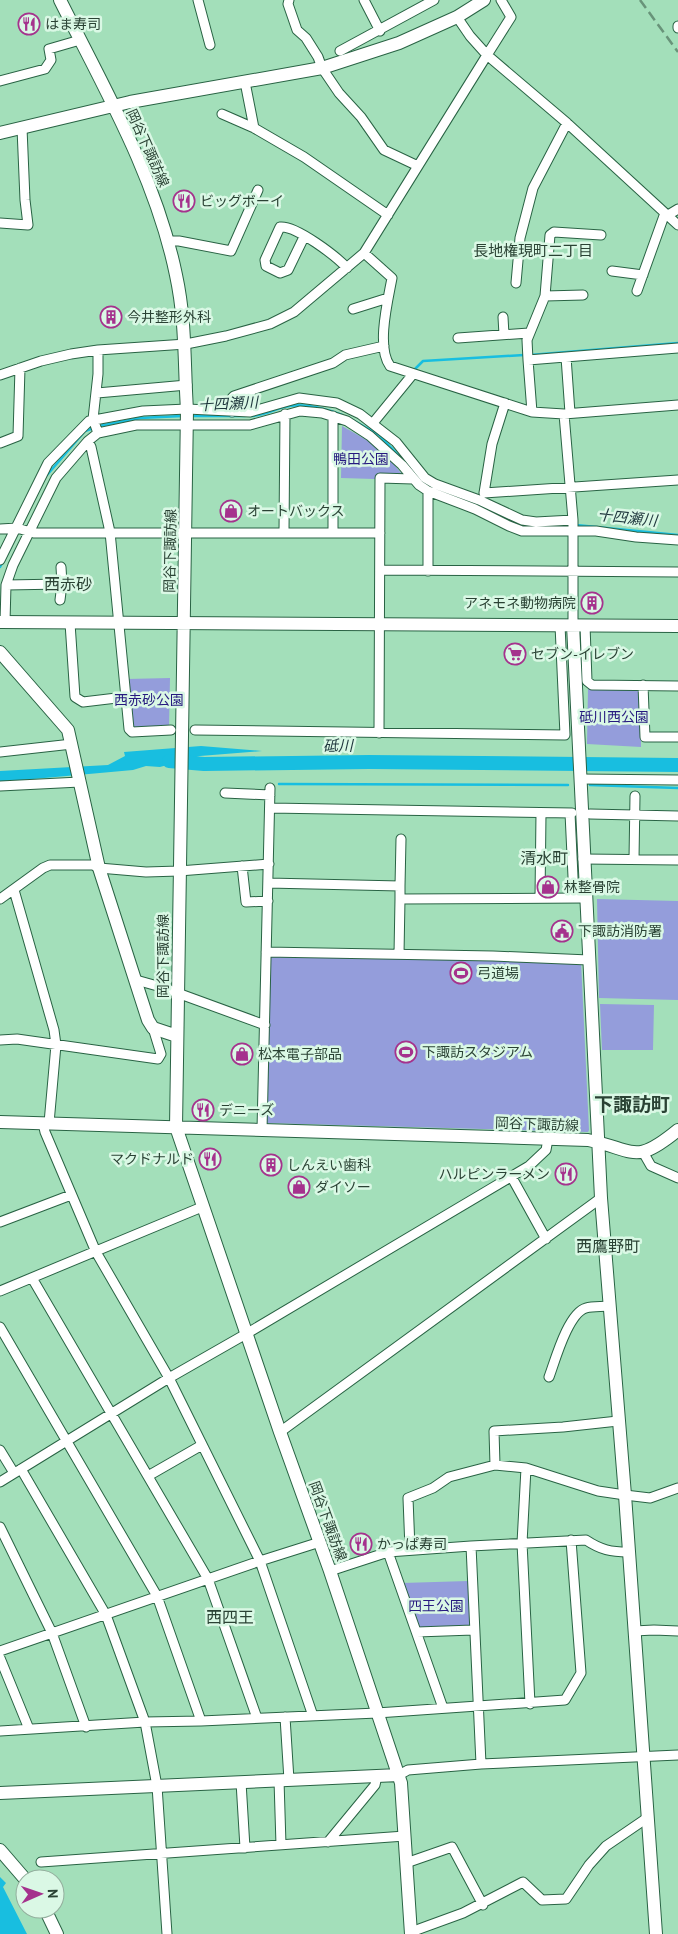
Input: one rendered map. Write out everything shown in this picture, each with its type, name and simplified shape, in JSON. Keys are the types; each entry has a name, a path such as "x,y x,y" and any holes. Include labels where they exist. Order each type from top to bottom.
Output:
{"street":[{"name":"岡谷下諏訪線","path":"60,0 113,106 155,200 168,241 182,309 186,344 187,416 176,1127 399,1775 411,1933"},
{"path":"198,0 210,45"},
{"path":"289,0 288,4 297,30 306,38 338,93 361,117 384,150 418,166"},
{"path":"364,0 380,31"},
{"path":"0,133 113,106 322,68 380,31 434,0"},
{"path":"344,53 399,43 457,17 484,0"},
{"path":"0,375 41,361 98,350 186,344 226,336 270,324 294,312 364,253 511,16 501,0"},
{"path":"457,17 470,36 487,55 567,123 678,225"},
{"path":"0,81 45,68 51,60 49,49 80,40"},
{"path":"245,82 254,128"},
{"path":"222,114 254,128 304,158 388,215"},
{"path":"516,283 520,238 533,188 567,123"},
{"path":"0,223 28,225 24,200 22,128"},
{"path":"168,241 231,251 258,190"},
{"path":"666,214 678,210"},
{"path":"637,291 666,214"},
{"path":"304,236 288,270 280,273 266,266 265,260 280,227 285,226 304,236 325,248 348,268"},
{"path":"532,412 526,350 527,340 546,296 550,235 554,232 601,235"},
{"path":"364,253 392,278 384,317 384,346 386,360 390,366 532,412 567,414 678,405"},
{"path":"612,271 643,275"},
{"path":"546,296 583,295"},
{"path":"354,309 388,298"},
{"path":"503,317 504,335"},
{"path":"458,338 529,334"},
{"path":"232,412 232,398 234,396 333,363 345,355 384,346"},
{"path":"528,360 678,348"},
{"path":"0,560 23,530 59,473 88,441 96,427 98,350"},
{"path":"195,730 565,735 572,625 573,572 573,520 570,488 566,357"},
{"path":"0,443 18,436 20,368"},
{"path":"373,423 413,374"},
{"path":"97,393 186,385"},
{"path":"678,540 636,537 596,531 522,530 509,526 475,509 428,491 413,479 373,423 337,403 311,398 291,400 250,412 187,416 136,425 96,427 89,421 49,464 23,530 6,585 2,622 678,626"},
{"path":"506,403 492,444 484,493 678,480"},
{"path":"96,427 143,411 250,424 268,421 285,414 313,412 333,416 359,428 391,447 425,478 435,484 479,500 522,520 536,522 573,520"},
{"path":"284,532 285,414"},
{"path":"333,416 333,532"},
{"path":"88,441 91,447 110,532 129,729 132,732 170,730"},
{"path":"49,464 59,473"},
{"path":"379,733 380,478 413,479"},
{"path":"428,491 428,570"},
{"path":"0,529 110,532 380,533"},
{"path":"60,600 62,567"},
{"path":"380,570 678,572"},
{"path":"6,585 62,584"},
{"path":"70,623 75,697 83,702 125,698"},
{"path":"572,625 587,681 592,685 678,686"},
{"path":"572,625 584,859 580,898"},
{"path":"0,652 68,730 99,868 148,1020 153,1028 161,1054 158,1059 16,1039 0,1040"},
{"path":"643,685 645,737 678,737"},
{"path":"0,746 12,746 12,751"},
{"path":"0,752 73,747"},
{"path":"580,777 678,780"},
{"path":"0,786 79,779"},
{"path":"225,793 270,791 262,1130"},
{"path":"634,859 635,796"},
{"path":"270,808 571,813 589,960 601,1198 625,1495 656,1934"},
{"path":"540,898 541,813"},
{"path":"590,814 678,816"},
{"path":"399,954 400,839"},
{"path":"584,859 678,860"},
{"path":"0,899 50,865 93,865 99,868 146,872 179,872 268,864"},
{"path":"242,866 246,902 268,901"},
{"path":"268,883 400,886"},
{"path":"14,890 54,1030 56,1045 45,1132 96,1252 169,1378 260,1561 313,1716"},
{"path":"400,899 580,898"},
{"path":"266,952 589,960"},
{"path":"136,980 265,1025"},
{"path":"153,1028 177,1036"},
{"path":"0,1122 176,1127"},
{"name":"岡谷下諏訪線","path":"176,1127 548,1139 598,1142 621,1151 643,1152"},
{"path":"678,1130 658,1146 643,1152 651,1166 678,1178"},
{"path":"0,1482 169,1378 529,1166 546,1150 548,1139"},
{"path":"511,1176 546,1239"},
{"path":"0,1222 71,1195"},
{"path":"280,1432 601,1198"},
{"path":"0,1291 202,1207"},
{"path":"32,1278 208,1579 257,1718"},
{"path":"549,1377 566,1332 575,1316 584,1308 610,1306"},
{"path":"1,1332 157,1596 201,1721"},
{"path":"495,1464 494,1431 563,1427 618,1421"},
{"path":"148,1476 202,1445"},
{"path":"0,1450 18,1471 106,1615 145,1722 157,1786 167,1934"},
{"path":"410,1549 408,1498 433,1488 449,1477 495,1464 526,1468 598,1491 625,1495 650,1498 678,1488"},
{"path":"526,1468 522,1543 530,1704"},
{"path":"0,1527 52,1633 86,1727"},
{"path":"0,1731 145,1722 377,1713 530,1704 565,1700 581,1673 571,1540"},
{"path":"330,1571 388,1552 410,1549 586,1540 598,1548 610,1552 628,1552"},
{"path":"0,1651 320,1542"},
{"path":"471,1546 481,1764"},
{"path":"388,1552 443,1708"},
{"path":"417,1632 474,1630"},
{"path":"634,1631 678,1631"},
{"path":"0,1658 29,1729"},
{"path":"281,1845 285,1717"},
{"path":"0,1793 399,1775 408,1770 481,1764 678,1755"},
{"path":"328,1842 374,1785 377,1776"},
{"path":"241,1782 245,1848"},
{"path":"411,1933 464,1914 524,1882 542,1900 566,1899 606,1846 648,1818"},
{"path":"41,1862 405,1836"},
{"path":"406,1863 452,1847 482,1904"},
{"path":"0,1850 16,1869"},
{"path":"50,1919 57,1934"}],"green space":[{"name":"鴨田公園","path":"342,426 379,447 407,480 341,478"},
{"name":"西赤砂公園","path":"170,678 169,728 133,729 127,679"},
{"name":"砥川西公園","path":"588,689 641,690 641,747 587,744"},
{"path":"597,899 678,901 678,1000 599,998"},
{"path":"269,955 581,961 588,1132 265,1123"},
{"path":"600,1004 654,1005 653,1050 602,1050"},
{"name":"四王公園","path":"468,1581 470,1627 418,1630 402,1583"}],"shaded area":[{"path":"201,746 262,751 200,756 160,767 146,766 133,770 0,782 0,771 108,765 125,756 124,752"},
{"path":"0,1877 6,1883 3,1887 15,1910 15,1919 19,1919 27,1934 0,1934"}],"waterway":[{"path":"530,355 678,343"},
{"path":"414,370 423,361 524,355"},
{"name":"十四瀬川","path":"250,416 299,405 321,408 342,415"},
{"name":"十四瀬川","path":"99,426 140,418 182,416"},
{"name":"十四瀬川","path":"190,416 245,416"},
{"name":"十四瀬川","path":"349,418 379,435 403,460"},
{"name":"十四瀬川","path":"47,475 85,431 94,428"},
{"name":"十四瀬川","path":"474,504 521,525 571,525"},
{"name":"十四瀬川","path":"576,525 678,535"},
{"name":"十四瀬川","path":"0,567 11,547"},
{"name":"砥川","path":"169,761 204,764 369,762 678,765"},
{"path":"279,784 568,785"},
{"path":"590,785 678,788"}],"railway":[{"path":"640,0 678,52"}],"place":[{"name":"はま寿司","path":"29,24"},
{"name":"ビッグボーイ","path":"184,201"},
{"name":"今井整形外科","path":"111,317"},
{"name":"オートバックス","path":"231,511"},
{"name":"アネモネ動物病院","path":"592,603"},
{"name":"セブン-イレブン","path":"515,654"},
{"name":"林整骨院","path":"548,887"},
{"name":"下諏訪消防署","path":"562,931"},
{"name":"弓道場","path":"461,973"},
{"name":"下諏訪スタジアム","path":"406,1052"},
{"name":"松本電子部品","path":"242,1054"},
{"name":"デニーズ","path":"203,1110"},
{"name":"マクドナルド","path":"210,1159"},
{"name":"しんえい歯科","path":"271,1165"},
{"name":"ハルピンラーメン","path":"566,1174"},
{"name":"ダイソー","path":"299,1187"},
{"name":"かっぱ寿司","path":"361,1544"}],"district":[{"name":"長地権現町二丁目","path":"533,251"},
{"name":"西赤砂","path":"68,584"},
{"name":"清水町","path":"544,858"},
{"name":"下諏訪町","path":"632,1104"},
{"name":"西鷹野町","path":"608,1246"},
{"name":"西四王","path":"230,1617"}]}
